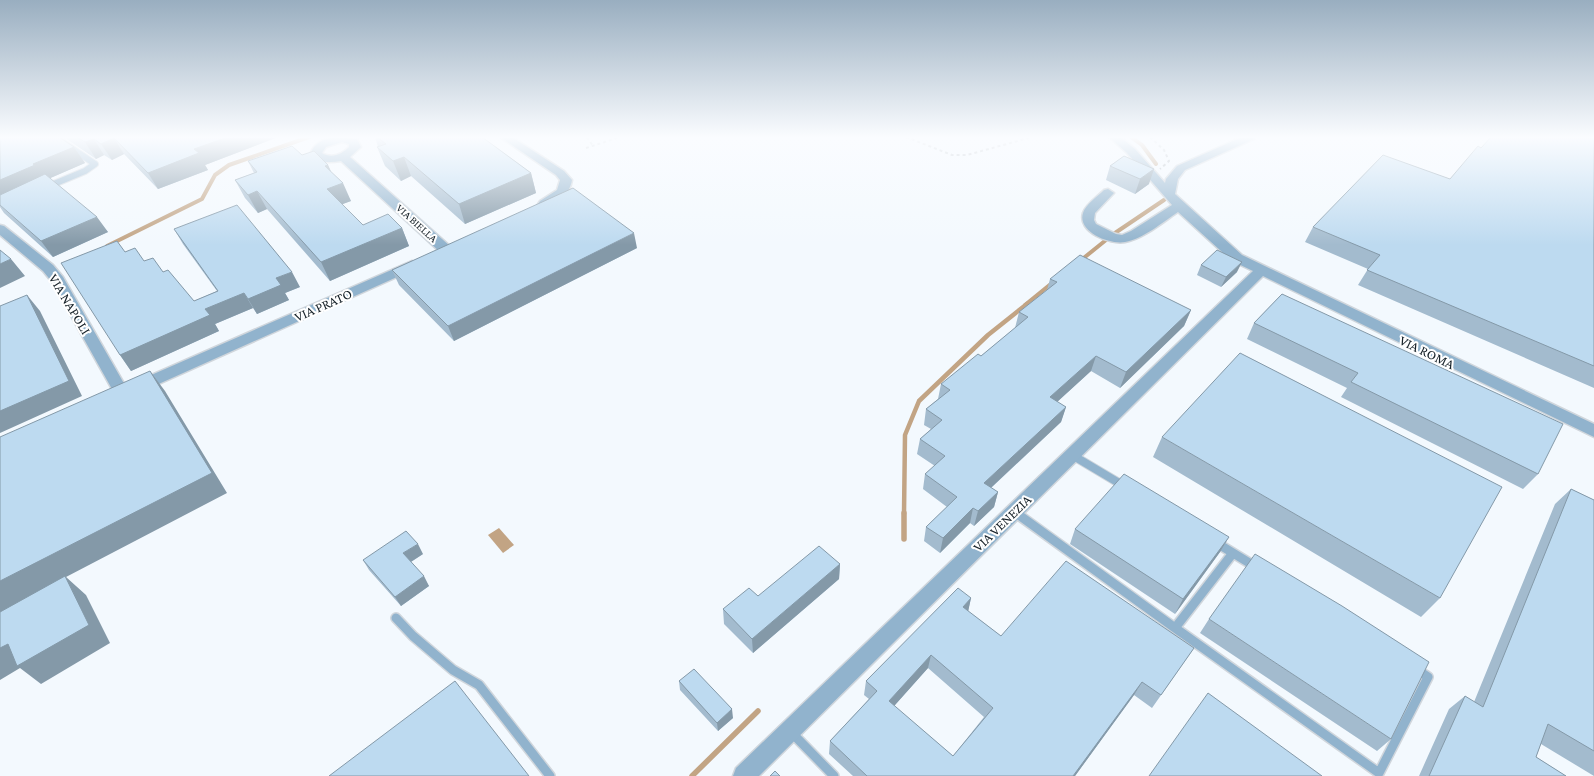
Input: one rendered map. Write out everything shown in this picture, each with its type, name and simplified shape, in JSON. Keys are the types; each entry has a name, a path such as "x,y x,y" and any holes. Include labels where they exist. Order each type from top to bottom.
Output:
{"street":[{"name":"VIA BIELLA","path":"361,173 451,248"},
{"path":"536,208 559,196 566,185 566,180 560,173"},
{"name":"VIA ROMA","path":"1151,173 1179,206 1212,234 1229,252 1261,271 1594,431"},
{"path":"1169,195 1172,179 1177,173"},
{"path":"1108,194 1089,212 1088,220 1091,226 1113,238 1128,238 1179,206"},
{"name":"VIA NAPOLI","path":"0,229 48,268 58,280 118,396"},
{"name":"VIA PRATO","path":"118,396 451,248"},
{"name":"VIA VENEZIA","path":"744,776 1261,271"}],"lane":[{"path":"42,190 80,173"},
{"path":"1072,455 1135,493"},
{"path":"1014,512 1379,773 1428,677 1404,661"},
{"path":"1208,537 1267,573"},
{"path":"1174,628 1233,553"},
{"path":"396,618 412,636 453,670 479,685 550,776"},
{"path":"790,731 834,776"}],"shaded area":[{"path":"499,528 514,545 503,553 488,535"}],"building":[{"path":"0,173 16,173 0,180"},
{"path":"254,173 333,173 343,183 327,189 363,225 388,214 402,228 321,262 257,191 248,195 235,180"},
{"path":"423,173 531,173 459,204"},
{"path":"1127,173 1148,173 1140,179"},
{"path":"1365,173 1434,173 1450,179 1455,173 1594,173 1594,366 1367,270 1380,255 1313,227"},
{"path":"45,174 97,217 41,241 0,205 0,195"},
{"path":"573,188 634,233 448,326 392,270"},
{"path":"237,205 292,272 276,278 281,285 248,299 244,293 205,309 210,315 120,355 61,263 117,241 125,252 135,248 144,261 153,258 163,272 168,270 194,301 218,291 174,229"},
{"path":"0,250 11,259 0,264"},
{"path":"1217,250 1242,262 1226,277 1201,265"},
{"path":"1080,255 1191,310 1126,372 1096,356 1050,397 1066,407 984,483 998,492 978,511 973,508 943,538 926,527 957,497 925,474 945,456 920,439 942,420 926,409 950,390 941,384 978,354 981,356 1028,317 1019,312 1057,282 1050,279"},
{"path":"1282,294 1563,424 1538,474 1351,382 1358,373 1254,323"},
{"path":"27,295 69,381 0,411 0,306"},
{"path":"1240,353 1502,487 1440,598 1162,437"},
{"path":"150,371 212,473 0,581 0,437"},
{"path":"1124,474 1229,537 1183,599 1075,529"},
{"path":"1571,489 1594,500 1594,751 1548,724 1536,757 1566,776 1429,776 1465,696 1483,707"},
{"path":"406,531 418,544 403,553 424,576 395,597 363,560"},
{"path":"819,546 840,564 752,639 723,609 749,588 758,596"},
{"path":"1255,554 1342,606 1429,662 1391,739 1209,619"},
{"path":"1066,561 1194,648 1161,695 1142,682 1073,776 867,776 830,741 877,691 866,681 958,588 971,598 963,607 1001,636","holes":["931,655 993,708 953,756 889,701"]},
{"path":"65,576 89,625 17,666 8,644 0,648 0,612"},
{"path":"694,669 732,709 717,723 679,681"},
{"path":"455,681 529,776 329,776"},
{"path":"1208,693 1322,776 1149,776"},
{"path":"775,771 780,776 770,776"}],"waterway":[{"path":"107,246 202,199 218,173"},
{"path":"1112,235 1164,200"},
{"path":"1080,261 1106,240"},
{"path":"1025,305 1052,283"},
{"path":"904,514 905,435 919,401 988,335 1027,304"},
{"path":"904,514 904,539"},
{"path":"692,776 758,711"}]}
